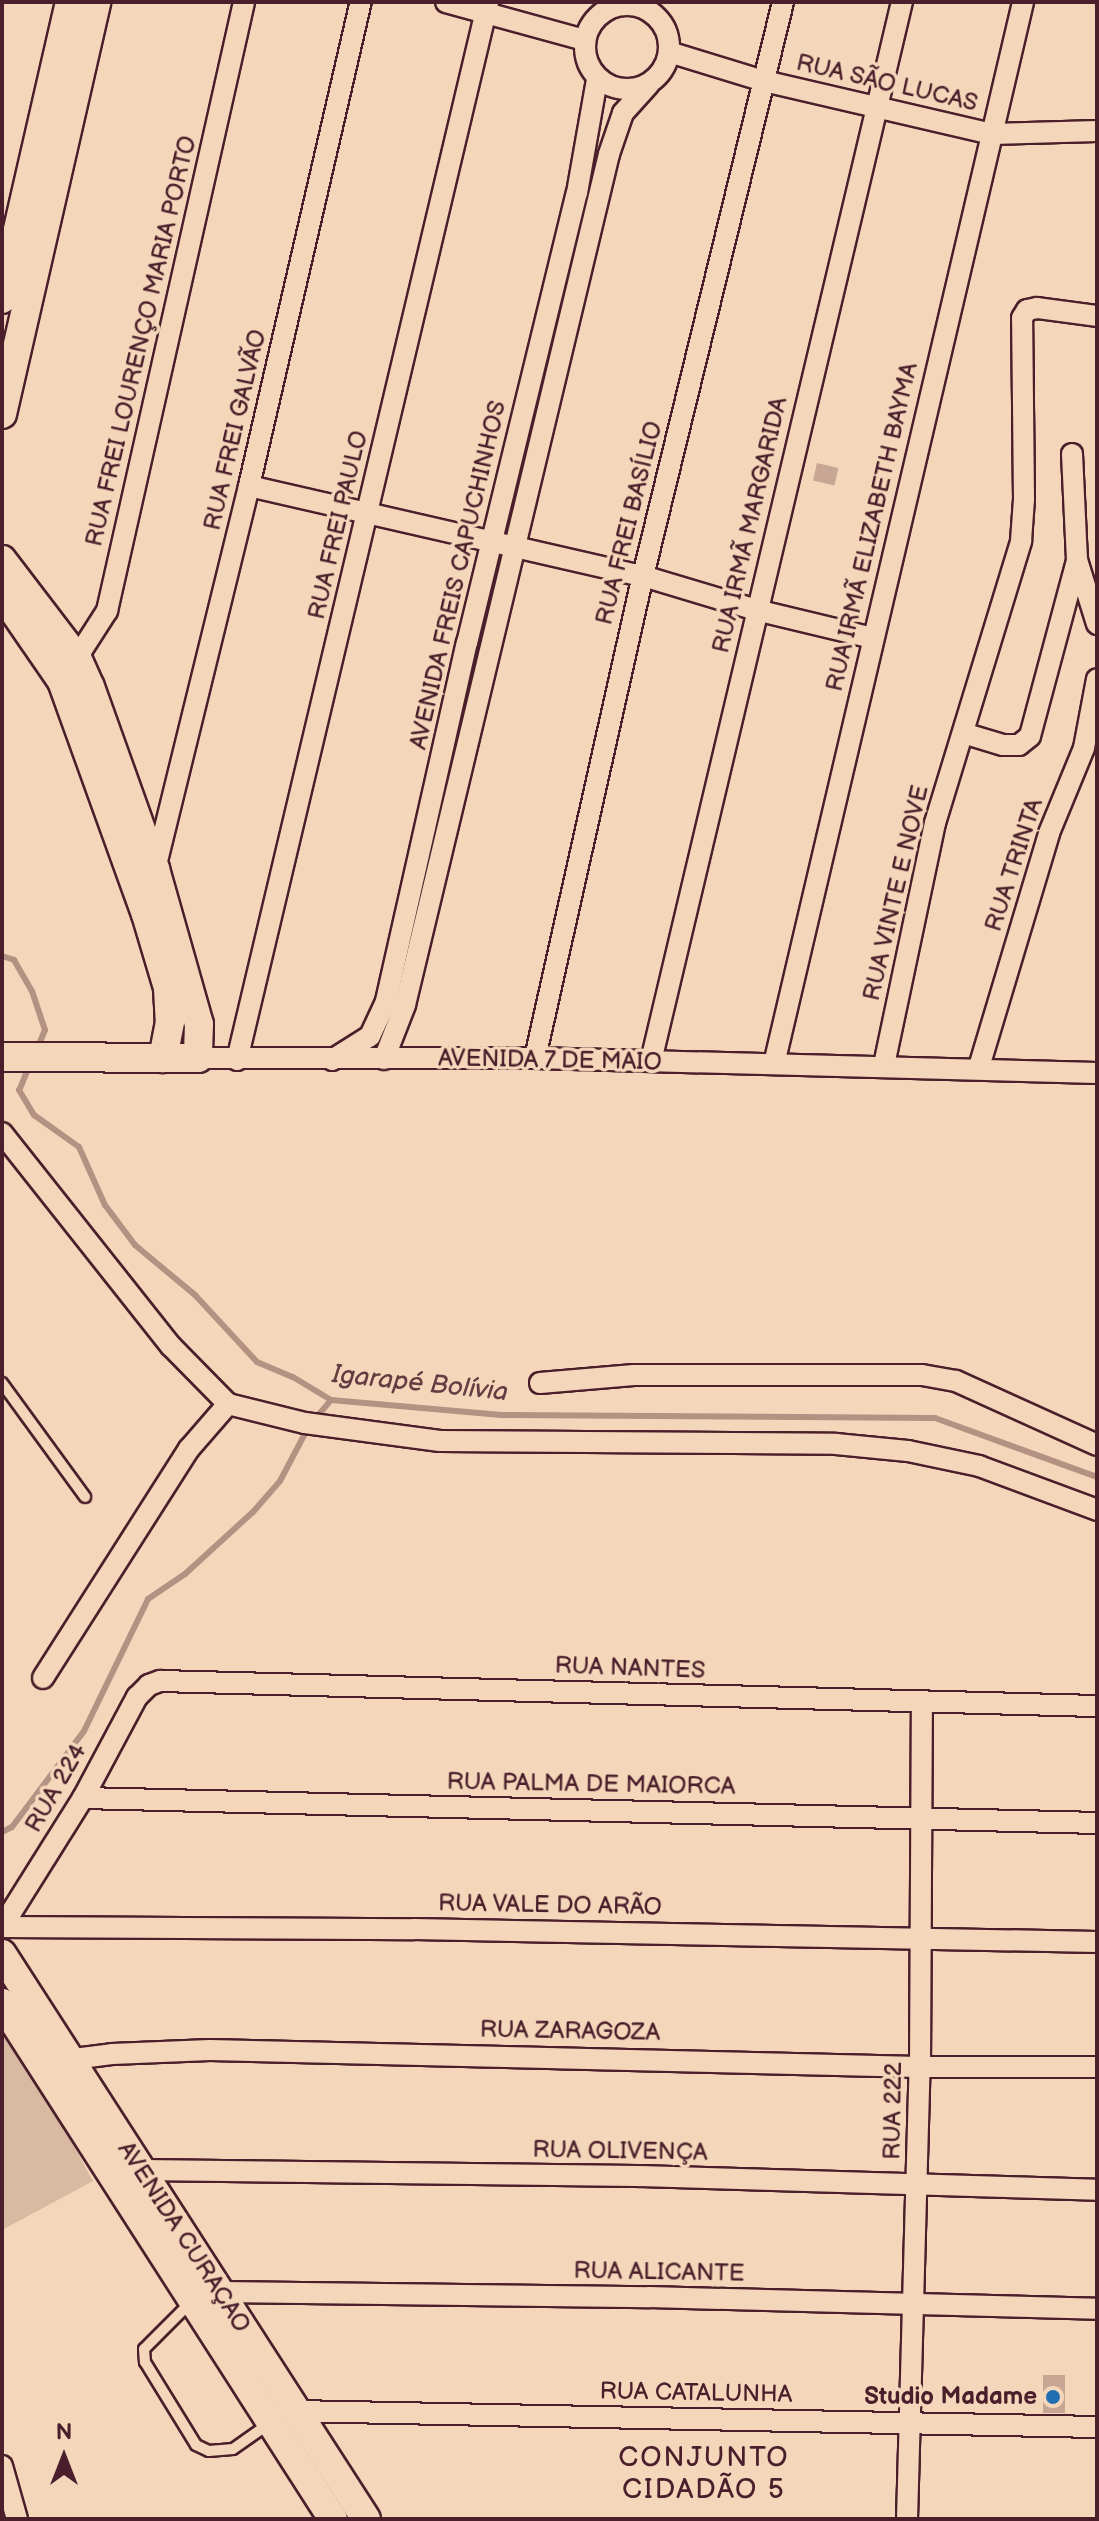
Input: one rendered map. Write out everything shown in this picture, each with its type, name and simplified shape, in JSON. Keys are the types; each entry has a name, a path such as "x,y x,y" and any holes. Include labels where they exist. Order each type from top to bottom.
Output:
{"street":[{"path":"2,299 70,2"},
{"path":"2,414 96,2"},
{"name":"RUA FREI LOURENÇO MARIA PORTO","path":"70,669 107,611 244,2"},
{"name":"RUA FREI GALVÃO","path":"155,869 249,486 361,2"},
{"path":"446,2 486,7 584,40"},
{"name":"RUA FREI BASÍLIO","path":"535,1058 643,576 783,2"},
{"name":"RUA IRMÃ MARGARIDA","path":"651,1061 902,2"},
{"name":"RUA IRMÃ ELIZABETH BAYMA","path":"774,1064 1023,2"},
{"path":"626,5 654,8 668,38 669,52 665,66 649,84 622,90 597,79 584,55 584,40 603,8 626,5"},
{"name":"RUA FREI PAULO","path":"237,1060 486,7"},
{"name":"RUA SÃO LUCAS","path":"669,52 764,81 992,134 1097,131"},
{"name":"AVENIDA FREIS CAPUCHINHOS","path":"332,1060 370,1036 386,1001 577,193 597,79"},
{"name":"AVENIDA FREIS CAPUCHINHOS","path":"384,1059 405,1005 612,143 623,113 649,84"},
{"name":"RUA VINTE E NOVE","path":"884,1065 935,823 1021,541 1024,499 1022,318 1027,310 1037,308 1097,316"},
{"path":"1072,454 1077,560 1097,624"},
{"path":"249,486 643,576 756,610 873,638"},
{"path":"2,560 70,669 125,780 192,992 199,1024 198,1058"},
{"path":"963,733 1003,745 1019,745 1030,736 1077,560"},
{"path":"2,594 70,669 168,988 170,1022 163,1058"},
{"name":"RUA TRINTA","path":"979,1067 1037,869 1084,748 1097,679"},
{"name":"AVENIDA 7 DE MAIO","path":"2,1057 237,1060 535,1058 979,1067 1097,1073"},
{"path":"2,1133 171,1346 228,1404 305,1423 440,1441 836,1444 908,1451 979,1466 1097,1510"},
{"path":"540,1383 634,1375 922,1375 956,1381 1097,1445"},
{"path":"43,1678 189,1449 228,1404"},
{"name":"RUA NANTES","path":"160,1681 922,1705 1097,1706"},
{"name":"RUA 224","path":"2,1927 83,1798 137,1697 149,1685 160,1681"},
{"name":"RUA 222","path":"907,2519 920,2067 922,1705"},
{"name":"RUA PALMA DE MAIORCA","path":"83,1798 1097,1823"},
{"name":"RUA VALE DO ARÃO","path":"2,1927 199,1926 1097,1942"},
{"name":"AVENIDA CURAÇAO","path":"2,1954 55,2062 192,2301 366,2519"},
{"name":"AVENIDA CURAÇAO","path":"2,2003 55,2062 141,2170 220,2292 333,2519"},
{"name":"RUA ZARAGOZA","path":"55,2062 160,2051 238,2050 920,2067 1097,2067"},
{"name":"RUA OLIVENÇA","path":"141,2170 637,2176 1097,2190"},
{"name":"RUA ALICANTE","path":"220,2292 649,2297 1097,2309"},
{"name":"RUA CATALUNHA","path":"282,2417 1097,2427"},
{"path":"2,2466 17,2519"}],"lane":[{"path":"2,1383 85,1497"},
{"path":"192,2301 144,2349 145,2362 196,2445 209,2451 233,2449 282,2417"}],"shaded area":[{"path":"2,2015 93,2181 2,2230"}],"building":[{"path":"817,463 838,468 834,485 813,481"},
{"name":"Studio Madame","path":"1043,2375 1065,2375 1065,2413 1043,2413"}],"waterway":[{"name":"Igarapé Bolívia","path":"2,956 14,960 32,991 45,1030 37,1049"},
{"name":"Igarapé Bolívia","path":"29,1067 19,1090 34,1115 79,1147 105,1205 135,1245 195,1295 257,1362 293,1377 331,1400 504,1415 935,1418 1097,1477"},
{"path":"315,1419 331,1400"},
{"path":"2,1832 12,1827 84,1731 148,1599 185,1574 253,1512 280,1481 308,1428"}],"place":[{"name":"Studio Madame","path":"1053,2397"}],"district":[{"name":"CONJUNTO CIDADÃO 5","path":"704,2474"}]}
